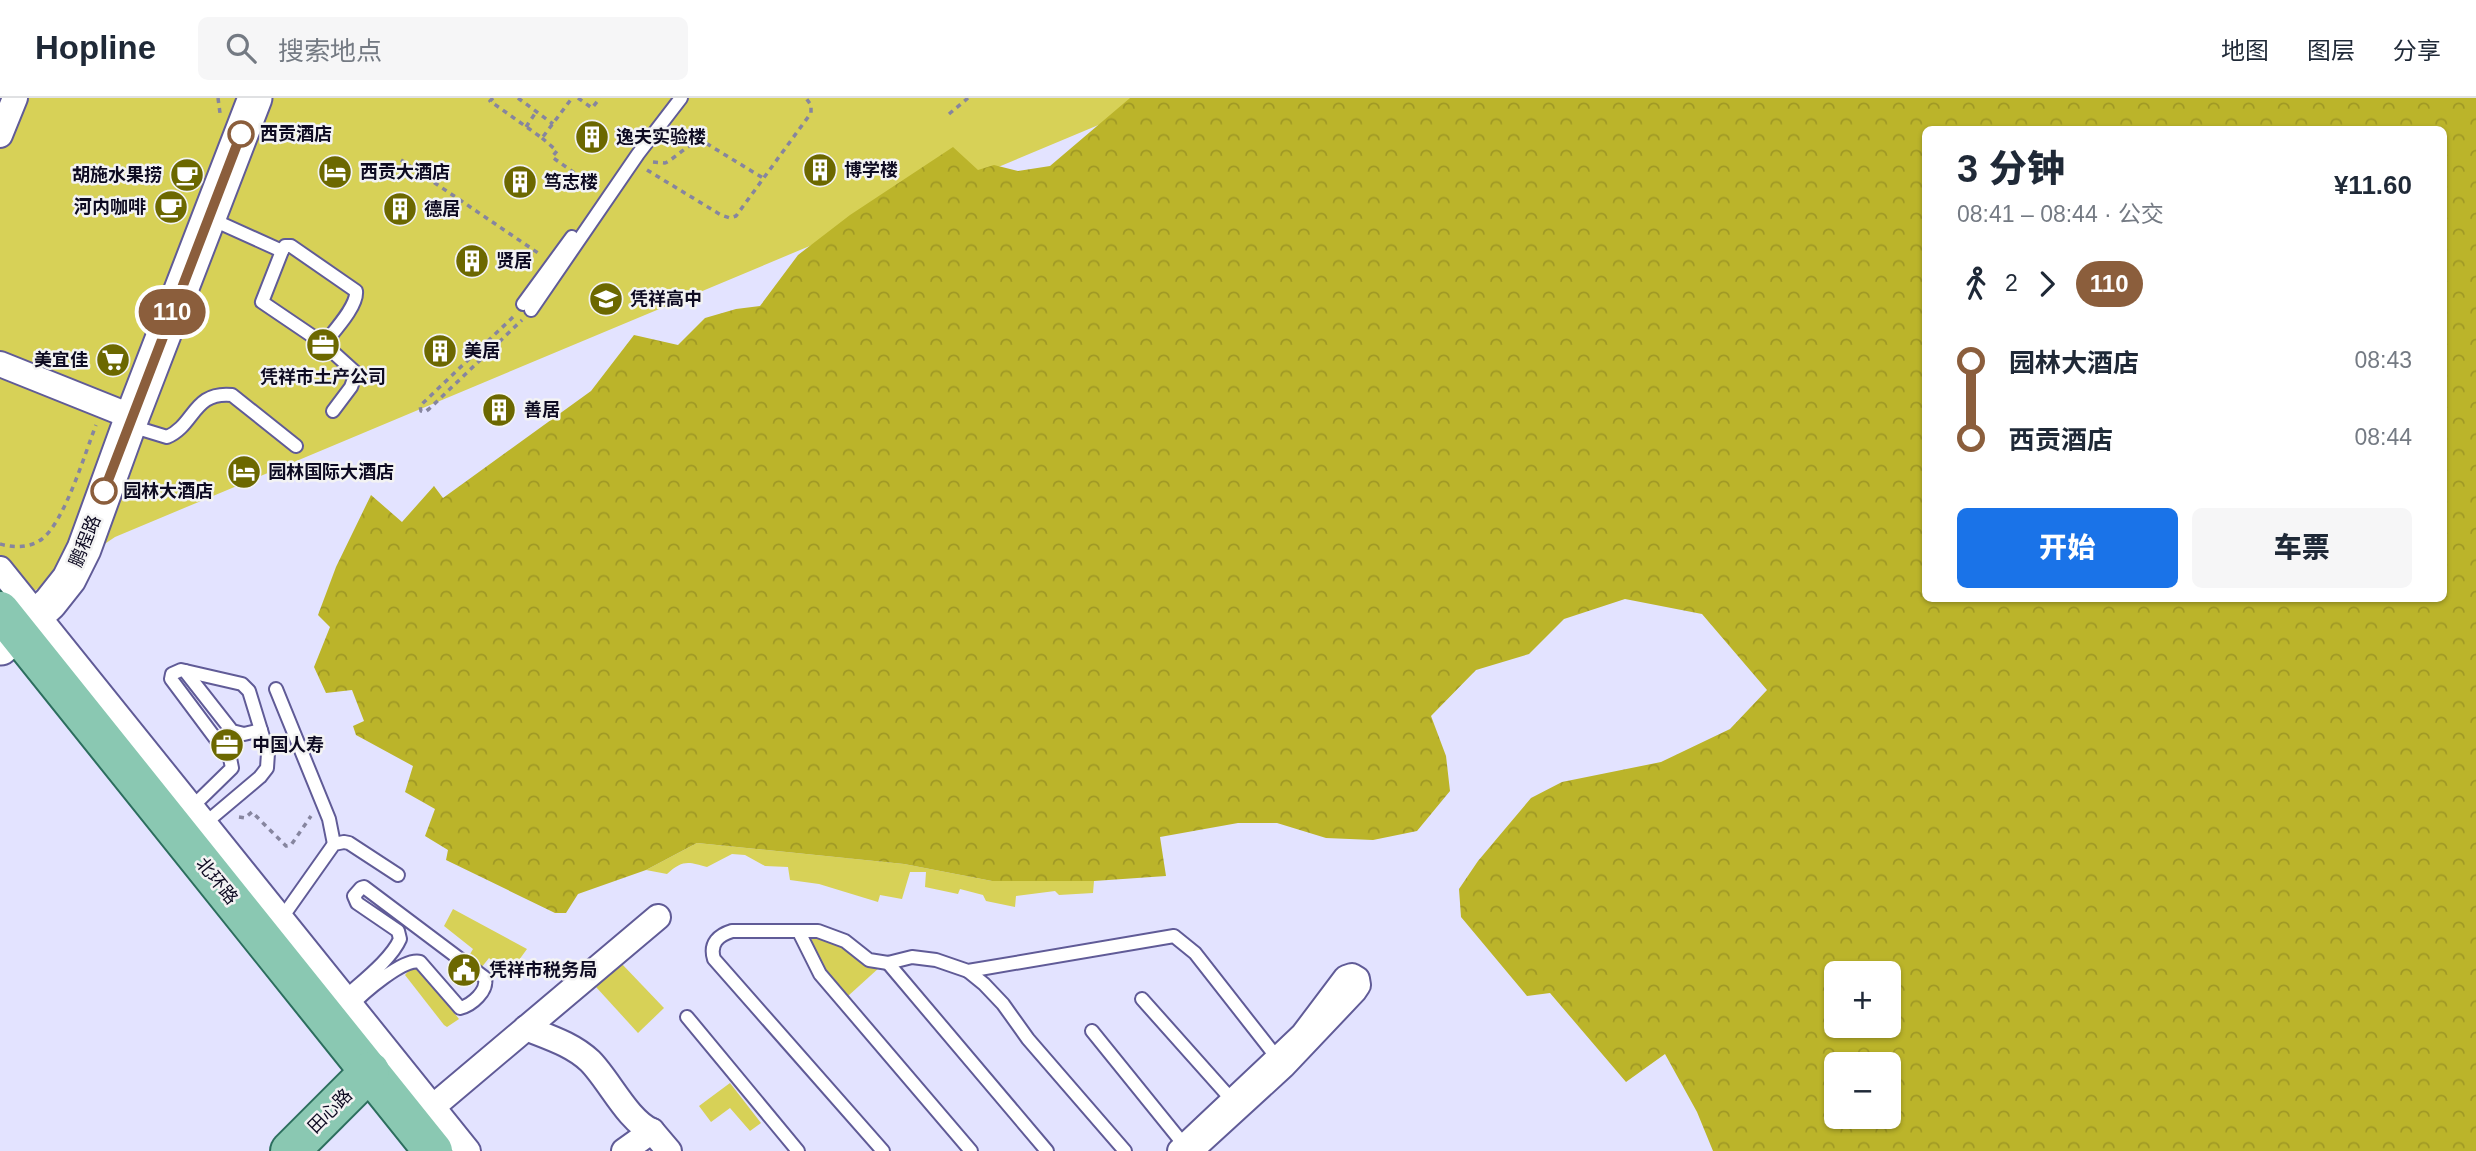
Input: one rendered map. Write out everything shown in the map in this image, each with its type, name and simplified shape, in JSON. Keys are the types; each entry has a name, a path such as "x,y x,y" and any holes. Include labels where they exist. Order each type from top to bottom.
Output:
{"main road":[{"name":"鹏程路","path":"116,419 209,218 255,98"},
{"name":"鹏程路","path":"11,624 57,568 70,546 176,265 231,106"},
{"name":"北环路","path":"11,624 188,824 338,1011 370,1086"},
{"name":"北环路","path":"11,624 370,1086 423,1135"},
{"name":"田心路","path":"290,1151 370,1086"},
{"name":"田心路","path":"324,1151 370,1086"}],"street":[{"path":"0,135 15,98"},
{"path":"0,364 116,419"},
{"path":"0,569 11,624"},
{"path":"188,824 281,919 338,1011 423,1135 468,1151"},
{"path":"423,1135 526,1028 658,917"},
{"path":"1352,976 1357,979 1358,985 1354,991 1311,1038 1185,1149 1232,1100 1303,1035 1346,978 1352,976"},
{"path":"526,1028 581,1053 600,1072 634,1117 652,1131 669,1151"},
{"path":"624,1151 652,1131"}],"lane":[{"path":"527,307 553,263 673,98"},
{"path":"527,307 681,98"},
{"path":"209,218 282,251"},
{"path":"324,344 354,304 356,291 291,246 285,246 262,302 324,344 356,373 351,387 332,411"},
{"path":"116,419 167,437 175,434 203,401 222,394 232,395 296,446"},
{"path":"176,670 242,684 249,691 268,753 267,768 227,804 188,824 232,768 230,758 171,679 176,670"},
{"path":"185,671 232,731 244,734 261,730"},
{"path":"276,689 329,819 334,844"},
{"path":"281,919 334,844 349,844 398,875"},
{"path":"364,887 485,978 486,982 486,987 473,1002 460,1009 420,962 411,961 338,1011 398,945 400,939 398,931 356,903 354,896 364,887"},
{"path":"883,1151 719,965 712,954 717,939 722,934 732,931 824,933 845,941 869,960 887,963 912,957 936,960 968,971 1003,1004 1028,1039 1125,1151"},
{"path":"799,932 820,974 971,1151"},
{"path":"968,971 1174,936 1195,953 1278,1059"},
{"path":"887,963 1047,1151"},
{"path":"1142,999 1232,1100"},
{"path":"687,1017 798,1151"},
{"path":"1092,1031 1185,1149"}],"path":[{"path":"218,98 231,106"},
{"path":"492,98 490,101 557,150 552,157 603,194"},
{"path":"518,98 552,124"},
{"path":"542,138 572,98"},
{"path":"578,98 592,108 600,98"},
{"path":"636,158 721,215 730,218 736,216 811,113 811,104 806,98"},
{"path":"949,114 968,98"},
{"path":"526,127 536,112"},
{"path":"636,158 659,165 670,161 698,142 704,142 763,178"},
{"path":"401,159 553,263"},
{"path":"527,307 429,409 421,411 423,403 527,307"},
{"path":"0,544 19,547 34,544 48,533 116,419"},
{"path":"227,804 242,819 255,814 285,846 291,845 313,813"}],"shaded area":[{"path":"0,98 1163,98 115,537 0,614"},
{"path":"697,843 904,864 992,881 1094,881 1093,893 1059,895 1055,891 1016,896 1015,907 986,901 983,895 960,889 958,894 925,887 926,872 910,872 902,899 880,895 878,902 819,884 790,880 788,867 765,866 745,855 732,854 707,867 686,863 667,874 646,870"},
{"path":"453,909 527,949 511,971 504,970 489,958 481,968 467,959 473,949 444,926"},
{"path":"818,934 823,934 880,967 848,996 820,965 810,941"},
{"path":"621,963 664,1008 638,1033 596,987"},
{"path":"411,968 419,968 459,1019 447,1027 444,1025 405,975"},
{"path":"730,1083 761,1123 750,1131 730,1108 711,1122 699,1106"}],"green space":[{"path":"1130,98 2476,98 2476,1151 1713,1151 1697,1112 1665,1054 1626,1082 1550,993 1527,996 1461,917 1459,889 1478,861 1531,798 1562,782 1661,762 1730,729 1767,690 1702,614 1625,599 1564,619 1529,654 1476,670 1431,716 1446,756 1450,791 1417,831 1373,840 1326,838 1277,823 1238,823 1160,837 1166,876 1094,881 992,881 904,864 697,843 646,870 578,894 566,913 555,913 446,860 448,850 425,836 435,809 405,792 413,766 356,735 353,726 364,721 352,690 326,693 314,667 330,627 318,615 336,567 371,495 402,522 434,486 443,498 591,391 634,335 678,345 705,318 736,309 760,306 798,255 850,215 953,147 978,170 994,165 1018,171 1050,166"}],"bus line":[{"name":"110","path":"104,491 241,134"}],"place":[{"name":"西贡酒店","path":"241,134"},
{"name":"逸夫实验楼","path":"592,137"},
{"name":"博学楼","path":"820,170"},
{"name":"西贡大酒店","path":"335,172"},
{"name":"胡施水果捞","path":"187,175"},
{"name":"笃志楼","path":"520,182"},
{"name":"河内咖啡","path":"171,207"},
{"name":"德居","path":"400,209"},
{"name":"贤居","path":"472,261"},
{"name":"凭祥高中","path":"606,299"},
{"name":"凭祥市土产公司","path":"323,345"},
{"name":"美居","path":"440,351"},
{"name":"美宜佳","path":"113,360"},
{"name":"善居","path":"499,410"},
{"name":"园林国际大酒店","path":"244,472"},
{"name":"园林大酒店","path":"104,491"},
{"name":"中国人寿","path":"227,745"},
{"name":"凭祥市税务局","path":"464,970"}]}
